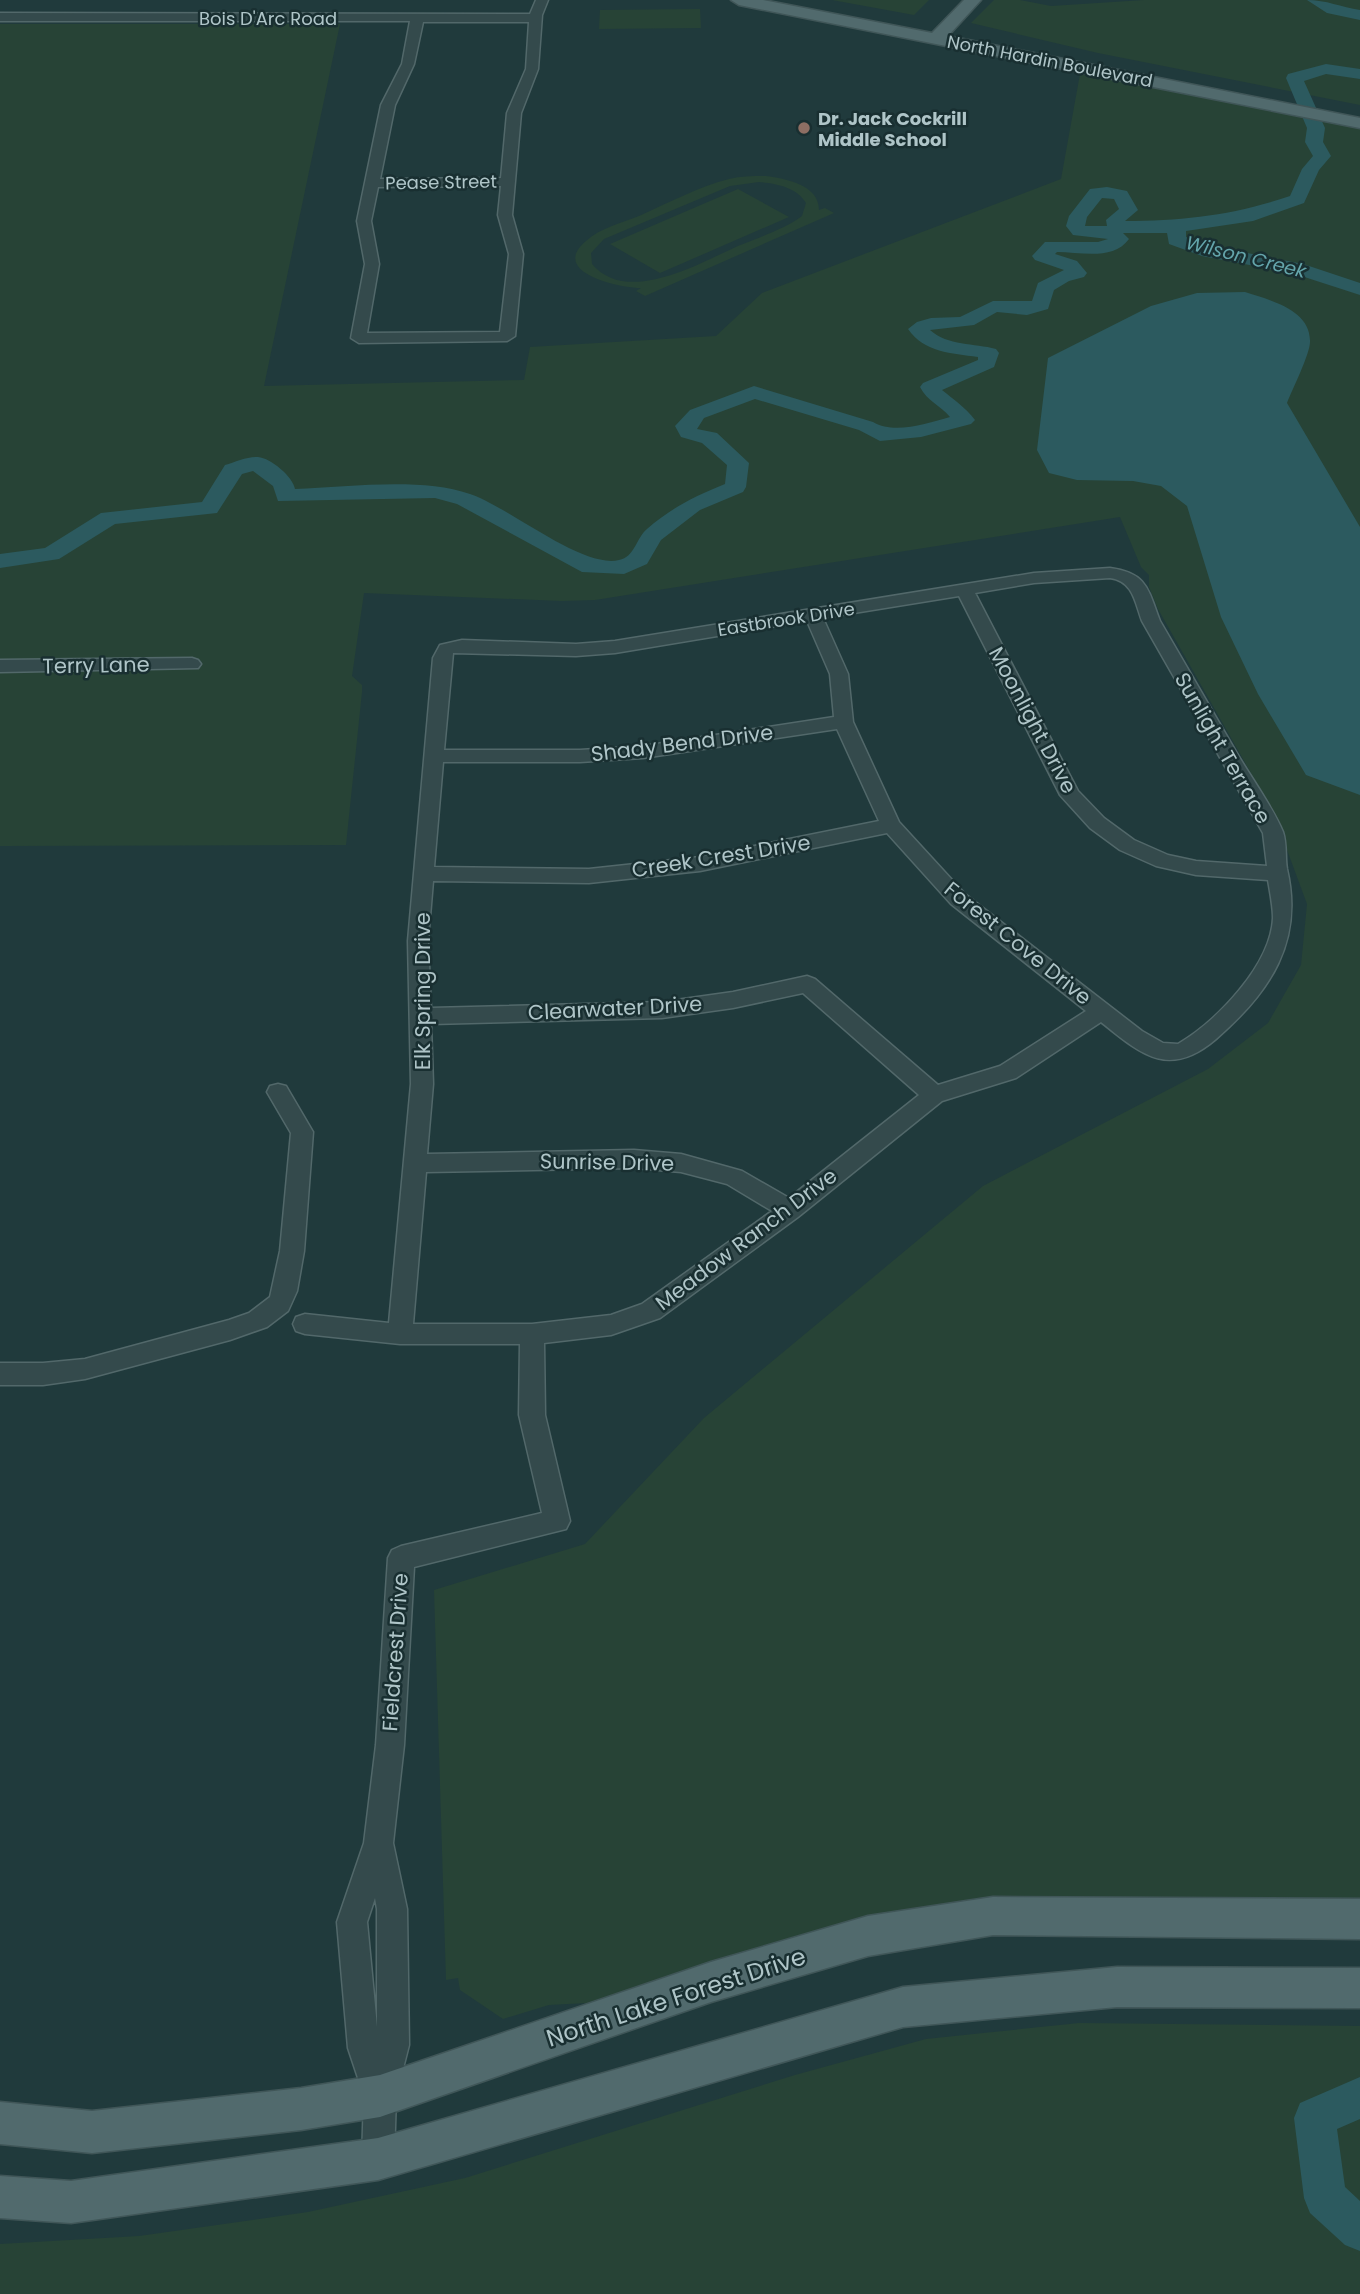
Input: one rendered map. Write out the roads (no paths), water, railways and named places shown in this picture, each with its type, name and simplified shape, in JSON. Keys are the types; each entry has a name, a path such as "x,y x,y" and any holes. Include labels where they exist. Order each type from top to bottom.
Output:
{"main road":[{"name":"North Hardin Boulevard","path":"739,0 933,31 1235,91 1360,123"},
{"name":"North Hardin Boulevard","path":"805,0 933,31"},
{"path":"933,31 952,0"},
{"path":"933,31 973,0"},
{"name":"North Hardin Boulevard","path":"1235,91 1360,108"},
{"name":"North Lake Forest Drive","path":"0,2123 92,2132 301,2109 380,2095 711,1982 868,1936 993,1916 1360,1919"},
{"path":"0,2197 71,2202 378,2159 903,2007 1117,1987 1360,1988"}],"street":[{"path":"417,18 408,64 388,104 374,183 364,221 372,264 359,338 507,336 516,254 505,215 514,113 532,69 535,18 542,0"},
{"name":"Bois D'Arc Road","path":"0,17 535,18"},
{"name":"Pease Street","path":"374,183 508,182"},
{"name":"Eastbrook Drive","path":"446,649 462,646 576,650 602,648 1034,578 1110,573 1125,575"},
{"name":"Sunlight Terrace","path":"1125,575 1137,584 1151,621 1273,833 1279,874 1283,919 1274,953 1233,1012 1182,1052 1170,1052"},
{"name":"Moonlight Drive","path":"965,590 1070,794 1097,822 1127,845 1163,861 1196,868 1279,874"},
{"name":"Forest Cove Drive","path":"813,615 839,674 844,722 891,825 958,899 1134,1037 1158,1051 1170,1052"},
{"name":"Elk Spring Drive","path":"400,1334 422,1084 418,941 436,756 442,658 446,649"},
{"name":"Terry Lane","path":"0,666 192,664"},
{"name":"Shady Bend Drive","path":"436,756 580,756 643,752 844,722"},
{"name":"Creek Crest Drive","path":"424,874 589,876 700,864 891,825"},
{"name":"Clearwater Drive","path":"421,1016 662,1010 733,1000 807,984 934,1094"},
{"name":"Meadow Ranch Drive","path":"305,1324 400,1334 532,1334 611,1325 651,1311 790,1210 934,1094 1008,1072 1101,1011"},
{"path":"0,1374 43,1374 85,1369 258,1320 279,1304 285,1291 292,1251 302,1132 278,1092"},
{"name":"Sunrise Drive","path":"413,1163 634,1159 681,1163 734,1177 790,1210"},
{"name":"Fieldcrest Drive","path":"380,2095 364,2048 352,1922 379,1843 390,1745 401,1558 557,1521 532,1415 532,1334"},
{"name":"Fieldcrest Drive","path":"378,2159 380,2095 393,2045 392,1909 379,1843"}],"water":[{"path":"1245,292 1287,308 1304,321 1310,342 1287,403 1360,527 1360,795 1306,775 1258,694 1221,617 1187,506 1161,486 1133,481 1077,480 1049,473 1037,450 1048,358 1151,306 1197,293"}],"waterway":[{"name":"Wilson Creek","path":"1315,0 1333,10 1360,15"},
{"name":"Wilson Creek","path":"1177,227 1253,215 1298,199 1311,169 1322,156 1314,142 1316,128 1294,78 1326,69 1360,74"},
{"path":"0,561 51,554 109,518 209,508 223,490 233,470 256,463 283,483 286,496 436,491 465,499 590,567 624,567 639,559 652,536 692,505 735,487 738,463 709,438 688,433 686,426 697,414 754,392 866,426 880,435 921,431 964,420 948,402 935,396 930,387 987,363 989,353 933,342 918,329 937,323 967,321 993,307 1027,309 1041,305 1045,287 1062,277 1077,273 1070,265 1042,256 1052,246 1098,248 1114,244 1120,239 1110,232 1080,231 1075,226 1078,216 1096,193 1121,195 1129,210 1115,220 1117,227 1177,227"},
{"name":"Wilson Creek","path":"1177,227 1176,240 1202,250 1296,268 1360,289"},
{"name":"Wilson Creek","path":"1360,2098 1315,2118 1325,2198 1360,2230"}],"place":[{"name":"Dr. Jack Cockrill Middle School","path":"804,128"}]}
